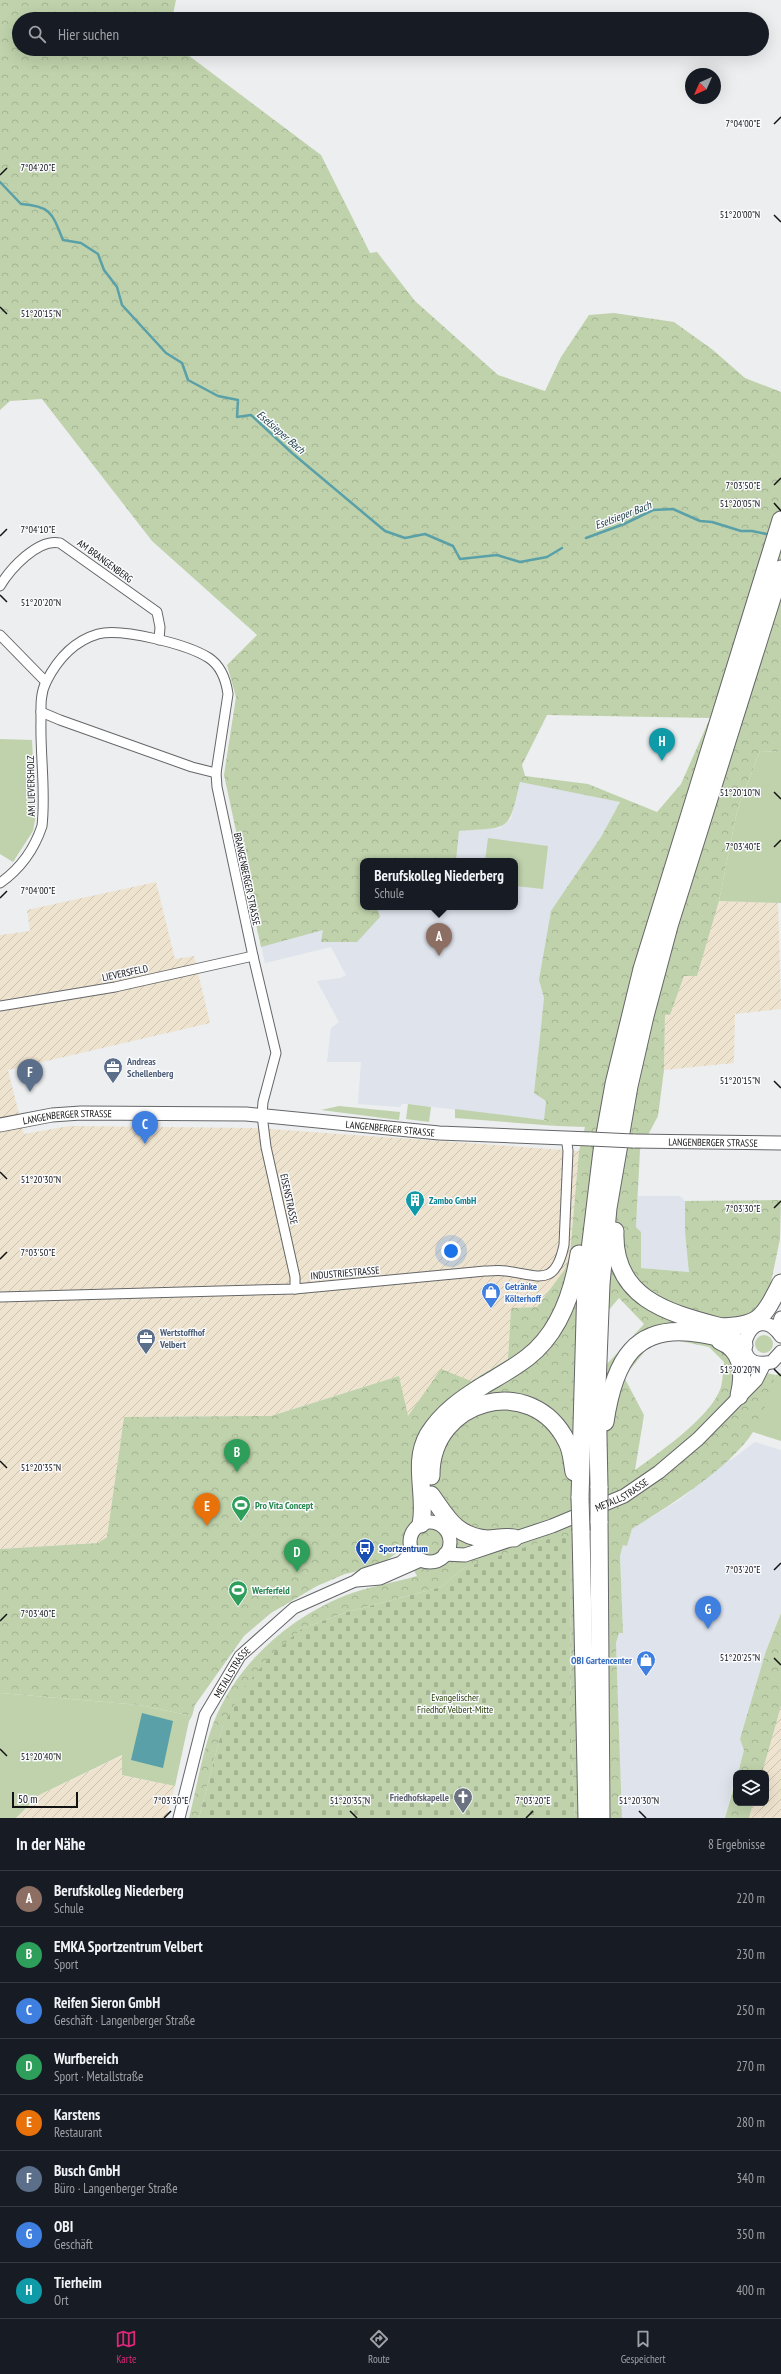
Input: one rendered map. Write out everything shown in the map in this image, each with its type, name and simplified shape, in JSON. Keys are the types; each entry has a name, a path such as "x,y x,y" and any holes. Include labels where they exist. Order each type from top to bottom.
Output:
{"highway":[{"path":"602,1818 598,1341 608,1208 628,1093 645,1016 746,655 781,520"},
{"path":"587,1818 580,1498 586,1283 602,1151 614,1084 642,969 746,655 781,569"},
{"path":"608,1208 615,1224 615,1247 619,1264 636,1291 664,1310 720,1327 747,1346"},
{"path":"427,1523 423,1511 421,1459 428,1435 454,1406 528,1357 544,1342 566,1305 581,1243 592,1227"},
{"path":"720,1327 747,1325 757,1320 765,1313 781,1284"},
{"path":"600,1460 612,1386 617,1372 626,1357 638,1345 650,1337 663,1332 677,1330 731,1339 747,1346"},
{"path":"701,1334 726,1343 736,1353 741,1363 742,1381 739,1396"},
{"path":"427,1523 431,1495 432,1459 436,1447 448,1427 466,1411 489,1402 502,1401 527,1405 538,1410 556,1424 571,1452 580,1498"},
{"path":"431,1495 444,1516 463,1532 489,1539 501,1536 514,1538"}],"main road":[{"name":"LANGENBERGER STRASSE","path":"0,1125 52,1115 81,1113 262,1115 439,1133 566,1137 633,1141 781,1143"},
{"path":"781,1284 772,1316 776,1327 755,1326 747,1346 764,1364 772,1362 781,1352"},
{"name":"METALLSTRASSE","path":"739,1396 749,1375 747,1346"},
{"name":"METALLSTRASSE","path":"445,1554 465,1556 478,1550 552,1526 624,1496 659,1472 698,1440 728,1411 739,1396 756,1380 764,1364"},
{"path":"427,1523 447,1531 450,1542 445,1554 437,1560 423,1560 413,1550 411,1538 415,1530 427,1523"},
{"path":"450,1542 478,1550"}],"street":[{"name":"AM BRANGENBERG","path":"0,586 6,575 30,553 51,542 60,543 156,612 160,627 159,640"},
{"path":"159,640 124,632 98,634 66,653 46,682 42,696 41,712 192,767 216,773"},
{"path":"0,635 46,682"},
{"name":"BRANGENBERGER STRASSE","path":"159,640 209,658 220,670 226,682 228,694 216,773 219,800 253,956 276,1052 262,1102 262,1115"},
{"name":"AM LIEVERSHOLZ","path":"0,883 22,863 35,846 42,826 41,712"},
{"name":"LIEVERSFELD","path":"0,1006 115,987 253,956"},
{"name":"EISENSTRASSE","path":"262,1115 266,1147 295,1277 295,1289"},
{"name":"INDUSTRIESTRASSE","path":"0,1297 295,1289 505,1270 535,1277 546,1275 554,1269 561,1258 564,1244 568,1151 566,1137"},
{"name":"METALLSTRASSE","path":"179,1818 205,1715 240,1656 294,1608 355,1581 364,1574 401,1562 413,1550"},
{"name":"METALLSTRASSE","path":"355,1581 380,1579 423,1560"}],"shaded area":[{"path":"520,782 620,802 601,837 539,980 544,998 534,1093 546,1101 544,1120 408,1104 402,1104 400,1107 358,1104 361,1062 327,1062 331,1028 339,1022 317,981 341,978 346,975 331,947 265,963 245,874 302,848 360,904 360,910 518,910 518,858 456,858 459,831 500,828 511,819"},
{"path":"156,882 175,959 194,956 210,1023 8,1070 24,1134 69,1126 255,1128 579,1151 570,1254 565,1269 537,1307 511,1308 508,1359 408,1417 399,1376 271,1416 124,1417 107,1537 99,1543 0,1549 0,935 30,931 27,910"},
{"path":"719,901 778,903 781,1009 735,1014 734,1063 664,1070 665,1013 670,1015 684,976 697,976"},
{"path":"638,1196 680,1196 685,1201 685,1232 690,1272 641,1268 641,1232 636,1227"},
{"path":"755,1442 781,1450 781,1613 766,1651 739,1770 733,1770 733,1785 725,1818 622,1818 616,1643 619,1633 623,1633 620,1556 623,1545 627,1546 632,1529 681,1499 729,1459 731,1460"},
{"path":"781,1706 781,1818 749,1818 752,1806 769,1806 769,1770 763,1770"},
{"path":"123,1755 122,1775 175,1786 166,1818 16,1818 39,1795"}],"green space":[{"path":"0,0 176,0 173,12 12,12 12,56 189,56 321,155 370,253 377,252 415,301 498,375 545,391 561,357 589,315 614,313 674,322 713,350 745,378 781,392 781,752 760,751 737,811 719,901 697,976 684,976 670,1015 665,1014 664,1070 658,1116 640,1150 636,1227 641,1232 641,1268 689,1272 685,1232 685,1201 781,1200 780,1239 767,1301 755,1313 740,1320 736,1367 776,1375 760,1419 753,1432 742,1446 714,1473 681,1498 632,1529 627,1546 623,1545 620,1556 623,1633 619,1633 616,1643 622,1818 575,1818 571,1739 570,1536 464,1568 441,1587 347,1612 303,1628 223,1726 199,1818 189,1818 206,1747 213,1724 235,1682 265,1647 283,1631 302,1618 344,1596 417,1576 402,1549 379,1566 345,1574 317,1586 271,1613 244,1636 195,1705 192,1716 140,1705 0,1693 0,1549 98,1543 107,1537 124,1417 271,1416 399,1376 408,1416 441,1369 471,1381 508,1359 511,1308 537,1307 565,1269 570,1254 579,1151 585,1127 557,1126 544,1120 546,1101 534,1093 544,998 539,980 551,911 601,837 620,802 520,782 513,811 509,819 498,827 459,831 456,858 360,858 360,910 378,910 380,917 357,942 321,942 323,930 261,947 224,775 236,697 227,665 257,635 152,541 42,399 10,401 0,410","holes":["547,715 710,718 681,784 657,812 588,784 525,776 522,765","619,1298 644,1324 606,1365 608,1311","665,1338 709,1347 724,1362 721,1387 716,1398 707,1410 684,1433 635,1470 644,1415 624,1377 645,1351"]},
{"path":"0,739 32,740 36,815 33,831 13,862 0,854"},
{"path":"760,751 781,752 781,903 719,901 737,811"},
{"path":"488,838 548,846 543,889 518,886 518,858 485,858"},
{"path":"408,1104 431,1107 429,1122 406,1119"},
{"path":"339,1106 400,1112 399,1120 321,1110"},
{"path":"455,1109 544,1120 557,1126 455,1118"},
{"path":"764,1335 770,1338 773,1344 770,1350 764,1353 758,1350 755,1344 758,1338"},
{"path":"781,1373 781,1441 753,1432 776,1375"},
{"name":"Evangelischer Friedhof Velbert-Mitte","path":"558,1536 570,1536 571,1739 575,1818 199,1818 223,1726 243,1689 274,1652 303,1628 347,1612 441,1587 464,1568"},
{"path":"781,1613 781,1706 763,1770 739,1770 744,1750 740,1739 766,1651"},
{"path":"0,1693 140,1705 192,1716 189,1721 175,1786 122,1775 122,1755 39,1795 16,1818 0,1818"},
{"path":"733,1790 733,1806 752,1806 749,1818 725,1818"}],"water":[{"path":"142,1713 173,1721 163,1768 131,1760"}],"waterway":[{"name":"Eselsieper Bach","path":"0,182 21,204 45,209 53,217 63,240 81,243 98,254 104,270 117,287 122,305 166,353 182,363 188,380 218,396 238,400 237,417 251,415 292,453 385,531 405,538 425,534 453,546 460,559 497,555 520,562 547,557 562,548"},
{"name":"Eselsieper Bach","path":"586,538 624,524 653,510 673,509 700,521 712,522 741,531 752,531 771,535"}],"place":[{"name":"Tierheim","path":"662,761"},
{"name":"Berufskolleg Niederberg","path":"439,956"},
{"name":"Andreas Schellenberg","path":"113,1084"},
{"name":"Busch GmbH","path":"30,1092"},
{"name":"Reifen Sieron GmbH","path":"145,1144"},
{"name":"Zambo GmbH","path":"415,1217"},
{"name":"Getränke Költerhoff","path":"491,1309"},
{"name":"Wertstoffhof Velbert","path":"146,1355"},
{"name":"EMKA Sportzentrum Velbert","path":"237,1472"},
{"name":"Pro Vita Concept","path":"241,1522"},
{"name":"Karstens","path":"207,1526"},
{"name":"Sportzentrum","path":"365,1565"},
{"name":"Wurfbereich","path":"297,1572"},
{"name":"Werferfeld","path":"238,1607"},
{"name":"OBI","path":"708,1629"},
{"name":"OBI Gartencenter","path":"646,1677"},
{"name":"Friedhofskapelle","path":"463,1814"}]}
